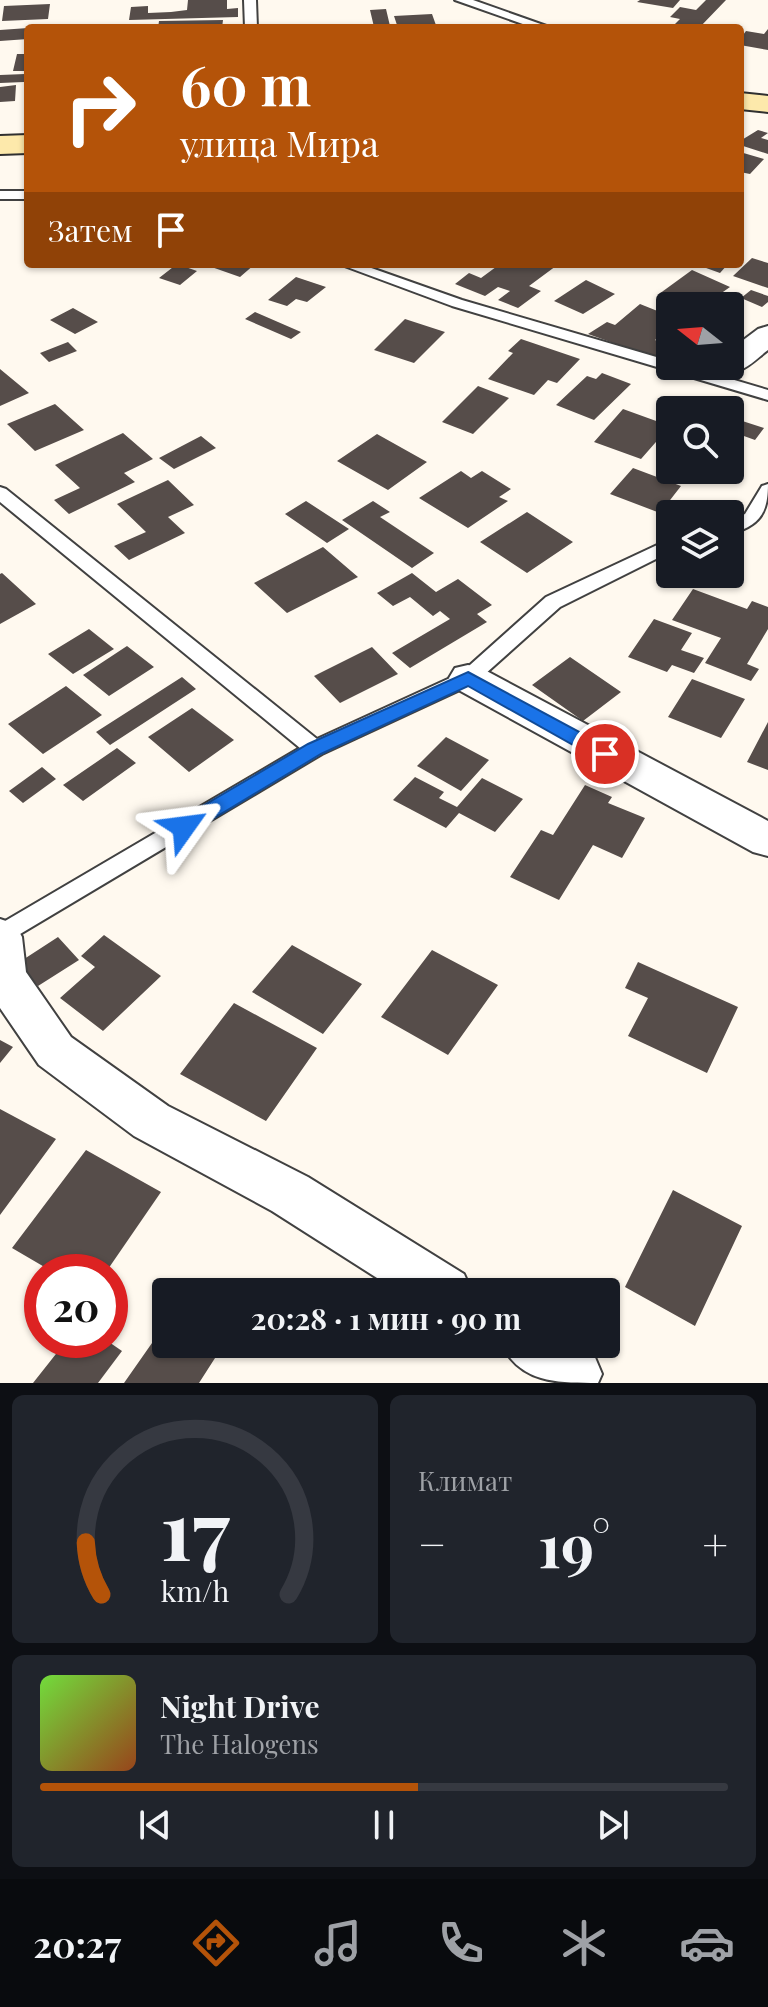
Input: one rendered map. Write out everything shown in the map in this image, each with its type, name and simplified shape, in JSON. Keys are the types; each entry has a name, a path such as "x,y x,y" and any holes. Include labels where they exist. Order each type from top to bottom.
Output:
{"street":[{"path":"0,145 24,144"},
{"path":"744,354 768,335"},
{"path":"468,678 768,840"},
{"path":"0,936 4,977 55,1051 151,1121 290,1194 424,1278"},
{"path":"548,1358 579,1380"}],"lane":[{"path":"250,0 251,24"},
{"path":"461,0 534,24"},
{"path":"0,195 24,195"},
{"path":"357,268 457,303 656,353"},
{"path":"741,380 768,395"},
{"path":"744,521 751,518 768,490"},
{"path":"0,493 315,749"},
{"path":"0,936 315,749 468,678 553,602 656,552"}],"building":[{"path":"188,0 227,0 227,9 238,8 238,17 129,20 131,7 148,6 148,13 171,12 187,10"},
{"path":"680,0 673,8 637,2"},
{"path":"706,0 726,0 703,24 675,24 680,19 670,17 680,7 696,10"},
{"path":"50,4 48,19 2,21 4,6"},
{"path":"386,9 390,24 373,24 370,10"},
{"path":"432,14 436,24 397,24 394,16"},
{"path":"223,20 222,24 159,24 159,21"},
{"path":"24,28 24,39 0,41 0,30"},
{"path":"768,29 768,50 744,46 746,31 764,34"},
{"path":"17,54 24,54 24,71 13,71"},
{"path":"24,74 24,82 0,83 0,75"},
{"path":"16,85 15,101 0,102 0,87"},
{"path":"758,130 768,133 761,138 768,140 768,154 744,146 744,139"},
{"path":"744,153 764,159 750,174 744,173"},
{"path":"752,258 768,263 768,288 733,276"},
{"path":"172,268 197,271 180,285 159,278"},
{"path":"214,268 250,268 240,277"},
{"path":"495,268 553,268 529,286 541,291 518,308 498,300 510,291 498,287 485,296 455,284 469,273 481,278"},
{"path":"706,268 724,268 720,273"},
{"path":"692,270 730,287 723,292 662,292"},
{"path":"296,277 326,287 307,302 296,299 287,306 268,300"},
{"path":"586,280 615,294 583,314 554,301"},
{"path":"751,290 768,296 768,302 762,307 744,299"},
{"path":"640,304 656,310 656,358 588,334 607,322 615,325"},
{"path":"73,308 98,322 75,334 50,320"},
{"path":"255,312 301,332 291,339 245,319"},
{"path":"405,319 445,332 414,363 374,350"},
{"path":"521,339 580,359 557,383 548,380 534,395 488,379 513,353 508,351"},
{"path":"68,342 77,351 49,362 40,353"},
{"path":"0,369 29,393 0,406"},
{"path":"602,373 631,384 594,420 556,405 587,376 596,379"},
{"path":"478,386 509,398 473,434 442,422"},
{"path":"55,404 84,430 35,451 7,424"},
{"path":"623,409 656,421 656,442 641,459 594,442"},
{"path":"744,422 764,428 755,440 744,436"},
{"path":"123,433 153,459 124,473 135,482 69,514 54,500 80,488 55,465"},
{"path":"377,434 427,462 388,490 337,461"},
{"path":"201,436 216,448 174,469 159,458"},
{"path":"633,468 656,477 656,484 681,486 670,500 656,500 656,511 610,494"},
{"path":"461,471 471,478 482,471 511,489 499,497 508,501 468,528 419,498"},
{"path":"168,480 194,505 168,517 185,533 129,560 114,546 146,532 117,504"},
{"path":"306,501 349,529 327,543 285,514"},
{"path":"373,501 390,512 380,517 434,553 412,568 342,520"},
{"path":"527,512 573,542 527,573 480,542"},
{"path":"323,547 358,577 287,613 254,583"},
{"path":"412,573 436,592 458,579 492,605 477,614 487,622 410,668 392,653 450,619 440,611 433,616 410,597 393,606 377,593"},
{"path":"0,574 36,604 0,624"},
{"path":"693,589 747,609 752,601 768,607 768,629 747,664 759,669 751,681 705,663 721,638 672,620"},
{"path":"654,619 692,633 681,650 704,658 694,673 672,665 667,672 628,657"},
{"path":"89,629 114,649 73,674 48,654"},
{"path":"127,646 154,667 109,696 83,675"},
{"path":"372,647 398,674 340,703 314,676"},
{"path":"570,657 621,692 583,721 532,685"},
{"path":"182,677 196,689 110,745 96,732"},
{"path":"692,679 745,699 721,738 668,717"},
{"path":"66,686 102,715 43,754 8,724"},
{"path":"192,708 234,740 189,772 148,737"},
{"path":"768,722 768,770 747,762"},
{"path":"446,737 489,760 461,791 417,766"},
{"path":"117,748 136,763 83,801 63,785"},
{"path":"42,767 56,779 23,803 9,791"},
{"path":"415,777 444,792 439,798 457,807 482,778 523,799 495,832 459,813 446,828 393,800"},
{"path":"585,785 612,797 608,803 645,818 622,858 593,845 559,900 510,877 541,830 553,835"},
{"path":"104,935 161,976 103,1031 60,998 95,967 81,956"},
{"path":"58,937 79,960 38,986 18,963"},
{"path":"292,945 362,984 323,1034 252,992"},
{"path":"432,950 498,985 448,1055 381,1017"},
{"path":"638,962 738,1007 707,1073 628,1036 648,998 625,988"},
{"path":"234,1003 317,1048 266,1121 180,1074"},
{"path":"0,1040 13,1047 0,1063"},
{"path":"0,1109 56,1139 0,1215"},
{"path":"86,1150 161,1192 118,1254 24,1255 12,1248"},
{"path":"673,1190 742,1226 695,1326 625,1287"},
{"path":"152,1343 152,1358 215,1358 199,1383 124,1383"},
{"path":"53,1358 117,1358 98,1383 33,1383"}],"route":[{"path":"184,827 315,749 468,678 605,754"}]}
